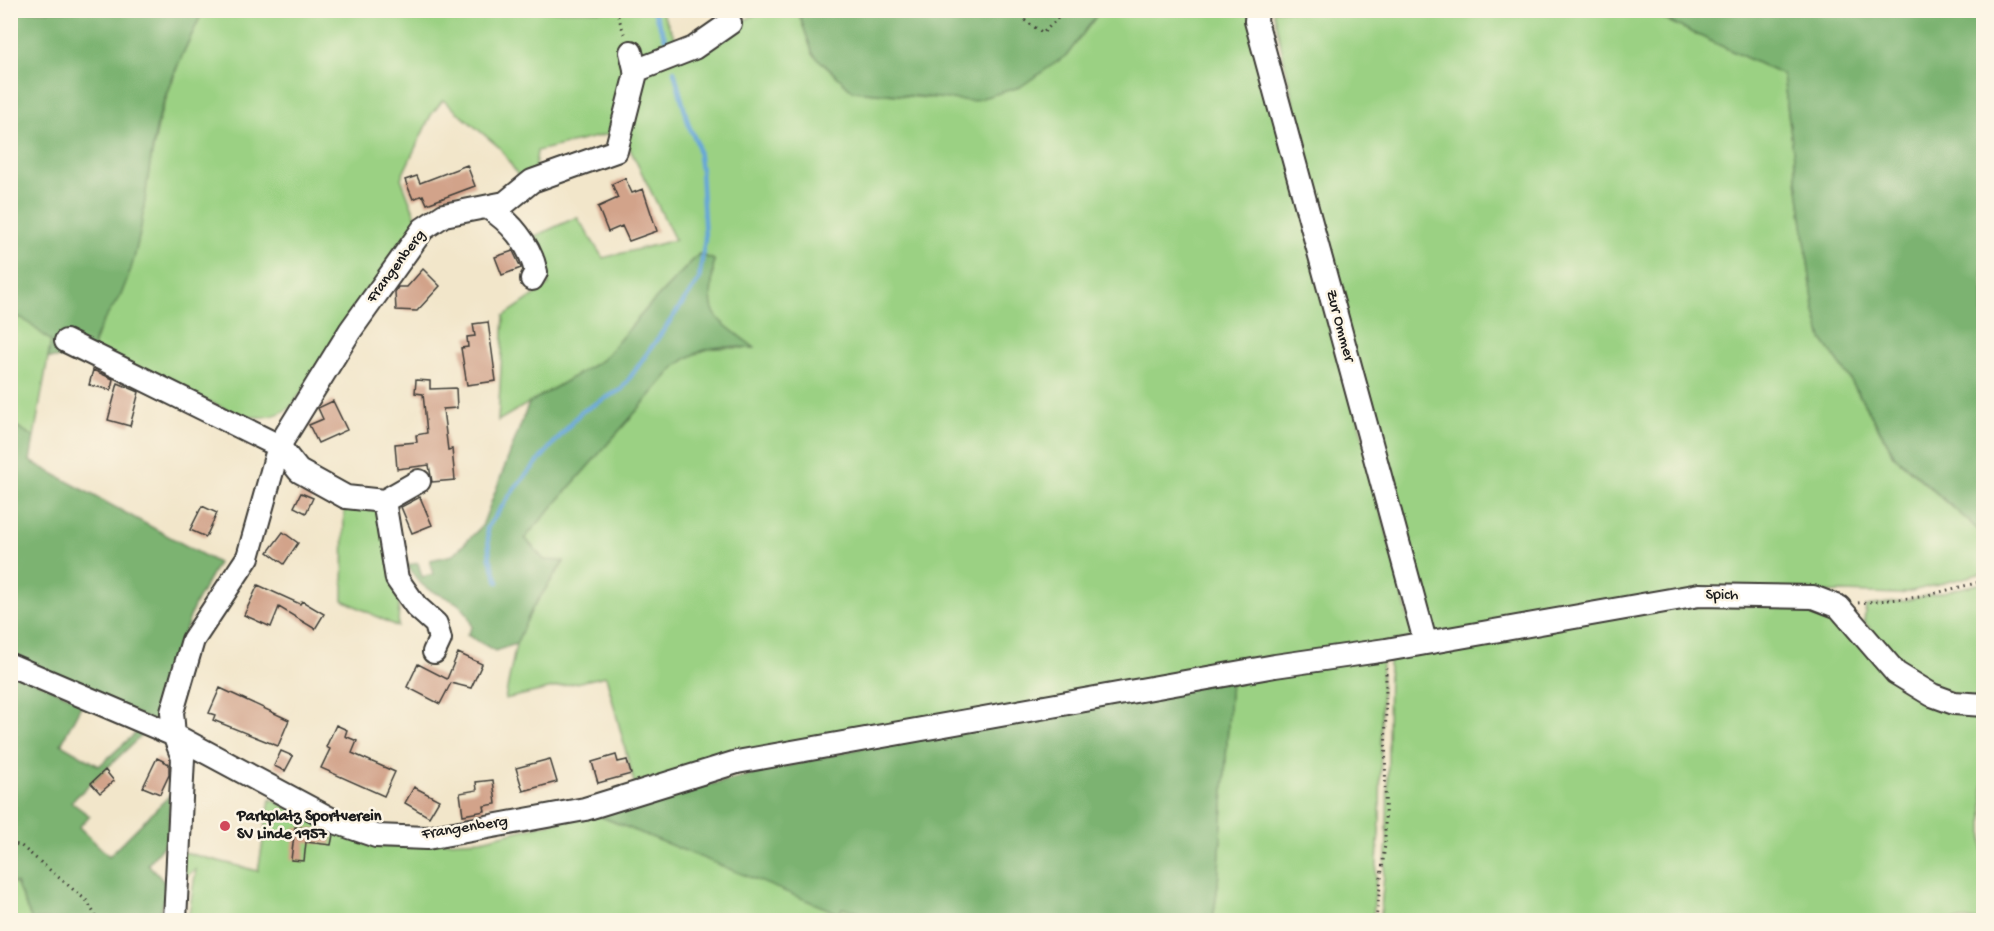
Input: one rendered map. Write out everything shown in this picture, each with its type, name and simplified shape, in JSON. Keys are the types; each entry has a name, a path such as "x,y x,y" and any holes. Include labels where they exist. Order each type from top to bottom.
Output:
{"street":[{"name":"Zur Ommer","path":"1257,10 1256,21 1425,641"},
{"path":"633,62 694,48 730,23"},
{"name":"Frangenberg","path":"174,735 172,712 193,640 248,557 279,446 350,331 423,229 444,214 505,203 532,181 616,151 633,62"},
{"path":"487,207 514,226 535,264 536,272 532,279"},
{"path":"66,341 279,446 299,471 346,497 384,501 419,481"},
{"path":"384,501 397,579 416,606 436,624 440,639 434,652"},
{"name":"Spich","path":"1386,650 1425,641 1699,595 1813,597 1839,607 1896,673 1932,695 1954,703 1983,705"},
{"name":"Frangenberg","path":"10,665 174,735 338,823 376,836 427,838 585,809 737,762 1264,668 1386,650"},
{"path":"174,735 183,758 175,921"}],"path":[{"path":"616,10 633,62"},
{"path":"1010,10 1044,33 1065,12"},
{"path":"1839,607 1920,597 1983,581"},
{"path":"1376,921 1385,844 1386,650"},
{"path":"10,844 20,845 87,901 98,921"}],"green space":[{"path":"798,10 1100,11 1067,55 1020,87 972,101 853,91 813,54"},
{"path":"1273,10 1647,11 1783,75 1814,307 1822,339 1847,374 1895,457 1983,534 1983,573 1900,594 1843,592 1781,595 1426,636 1328,261"},
{"path":"11,11 203,11 163,103 154,139 136,250 122,292 98,331 93,348 93,358 48,358 51,341 22,318 11,317"},
{"path":"203,11 661,11 683,52 762,11 798,11 813,54 853,91 928,98 1067,55 1100,11 1256,11 1413,638 635,786 606,676 505,699 516,644 532,609 564,562 544,560 525,538 676,366 705,350 754,348 717,319 710,305 714,260 699,254 602,360 498,421 504,316 549,285 536,256 533,237 577,217 603,258 675,240 624,137 617,132 537,151 535,168 521,180 500,148 443,100 431,115 401,178 419,225 291,407 278,414 265,417 237,414 92,350 102,320 122,293 140,234 149,168 160,116 179,62"},
{"path":"1647,11 1983,11 1983,534 1895,456 1847,374 1822,339 1814,307 1783,75"},
{"path":"699,254 714,260 711,294 715,313 728,328 755,348 713,348 696,354 676,366 525,538 544,560 564,561 532,609 516,644 495,651 467,635 472,627 465,610 460,605 425,587 407,565 418,563 422,577 433,574 430,560 453,555 482,526 529,403 602,360"},
{"path":"11,317 22,317 51,341 34,437 11,423"},
{"path":"10,423 34,437 30,461 218,563 194,606 172,668 171,684 160,724 11,659"},
{"path":"344,500 387,505 400,580 398,627 343,600"},
{"path":"1983,583 1983,699 1950,693 1918,678 1894,660 1864,621 1866,606 1903,601"},
{"path":"1673,604 1822,608 1842,622 1893,676 1983,709 1983,920 1380,920 1387,842 1389,651"},
{"path":"1382,650 1380,819 1373,920 1213,920 1218,884 1231,679"},
{"path":"10,671 83,702 61,744 99,766 137,732 142,735 71,802 90,816 79,827 109,856 170,795 169,839 148,864 168,886 158,920 32,920 16,883 11,883"},
{"path":"1231,679 1218,884 1213,920 885,920 842,908 840,914 592,813 638,798 717,783 922,733"},
{"path":"270,799 369,846 481,840 592,813 840,913 842,907 885,920 188,920 196,869 181,880 183,852 258,871"},
{"path":"10,883 16,883 32,920 11,920"}],"building":[{"path":"467,165 475,186 427,204 423,195 413,199 405,180 417,176 420,183"},
{"path":"625,178 632,193 643,189 657,231 629,241 622,226 608,232 598,207 618,198 612,184"},
{"path":"513,251 521,268 502,275 495,257"},
{"path":"423,269 440,286 417,311 396,310 395,292 398,287 407,287"},
{"path":"488,322 496,381 467,385 461,348 468,347 467,337 475,336 473,324"},
{"path":"93,370 113,379 111,390 89,385"},
{"path":"416,380 430,381 430,389 456,388 457,408 443,409 448,450 452,449 455,480 432,482 429,465 397,469 395,444 417,442 416,435 427,433 423,394 415,393"},
{"path":"118,383 139,392 130,426 108,420"},
{"path":"333,401 347,430 318,443 309,425 323,419 318,408"},
{"path":"301,493 313,498 306,513 294,507"},
{"path":"420,497 432,525 412,533 401,507"},
{"path":"202,506 217,513 206,537 190,530"},
{"path":"283,532 298,543 284,564 268,552"},
{"path":"258,585 300,604 302,601 324,614 315,629 279,607 271,627 244,615"},
{"path":"458,653 482,664 471,688 451,683 440,704 407,687 418,664 447,679"},
{"path":"220,688 289,720 278,746 213,720 215,715 209,713"},
{"path":"336,725 347,730 345,736 357,741 352,753 395,772 384,796 321,768 330,749 326,747"},
{"path":"281,751 293,756 285,771 274,766"},
{"path":"616,755 618,762 627,760 631,774 598,783 592,762"},
{"path":"157,758 169,764 169,775 160,794 143,787"},
{"path":"550,759 557,782 523,791 516,768"},
{"path":"105,770 114,781 100,793 91,783"},
{"path":"493,780 496,804 484,806 485,811 463,815 460,793 477,790 476,782"},
{"path":"414,787 439,800 429,817 405,803"},
{"path":"295,827 323,830 333,835 331,845 306,842 304,861 291,860"}],"waterway":[{"path":"653,10 670,49"},
{"path":"498,582 490,558 487,528 515,488 581,412 622,389 699,280 705,239 701,170 697,143 689,126 674,71"}],"place":[{"name":"Parkplatz Sportverein SV Linde 1957","path":"225,826"}]}
